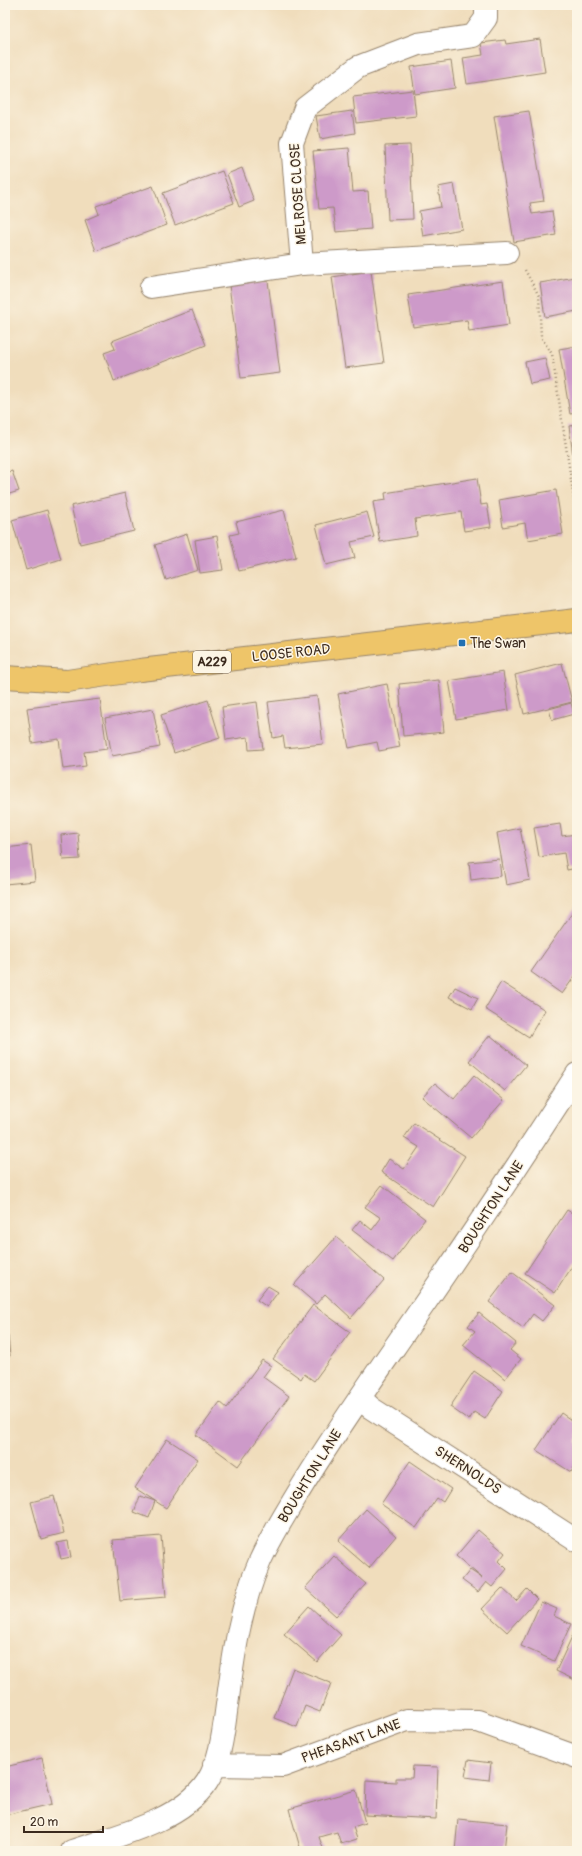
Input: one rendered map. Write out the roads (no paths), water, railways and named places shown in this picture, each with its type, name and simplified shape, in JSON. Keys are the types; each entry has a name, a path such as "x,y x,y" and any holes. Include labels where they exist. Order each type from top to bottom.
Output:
{"highway":[{"name":"LOOSE ROAD","path":"5,677 67,681 140,670 577,620"}],"street":[{"name":"MELROSE CLOSE","path":"302,264 292,143 305,108 358,67 418,44 473,36 486,18 486,5"},
{"path":"151,287 302,264 507,252"},
{"name":"BOUGHTON LANE","path":"72,1851 159,1820 178,1810 195,1796 208,1781 221,1744 232,1671 246,1600 260,1561 277,1528 311,1472 466,1244 577,1074"},
{"name":"SHERNOLDS","path":"360,1398 371,1408 577,1541"},
{"name":"PHEASANT LANE","path":"214,1765 283,1766 407,1720 478,1721 577,1757"}],"place":[{"name":"The Swan","path":"462,643"}]}
